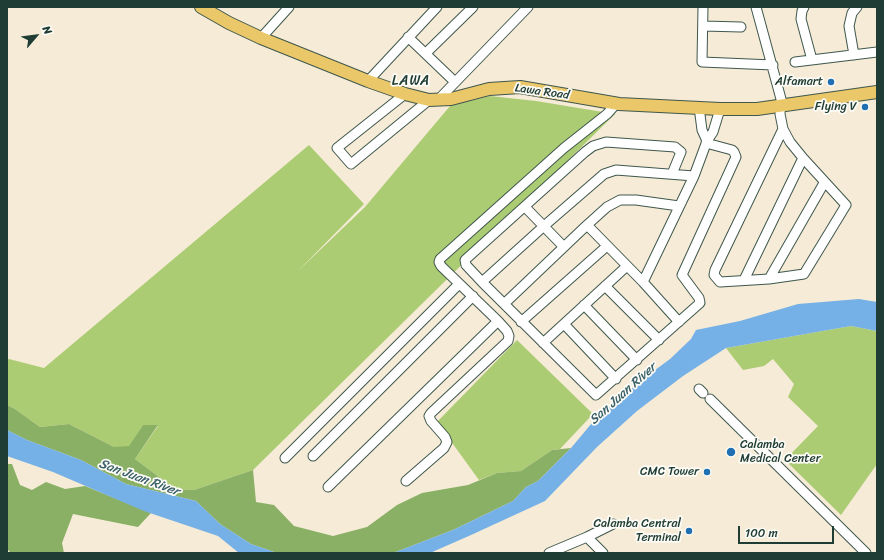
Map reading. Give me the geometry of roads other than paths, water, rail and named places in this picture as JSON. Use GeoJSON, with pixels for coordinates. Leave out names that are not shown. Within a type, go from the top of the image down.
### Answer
{"type":"FeatureCollection","features":[{"type":"Feature","properties":{"kind":"main road","name":"Lawa Road"},"geometry":{"type":"LineString","coordinates":[[201,7],[229,23],[262,38],[405,94],[434,100],[456,97],[490,89],[520,88],[616,104],[757,108],[877,92]]}},
{"type":"Feature","properties":{"kind":"street"},"geometry":{"type":"LineString","coordinates":[[262,38],[289,7]]}},
{"type":"Feature","properties":{"kind":"street"},"geometry":{"type":"LineString","coordinates":[[368,80],[437,7]]}},
{"type":"Feature","properties":{"kind":"street"},"geometry":{"type":"LineString","coordinates":[[426,53],[472,7]]}},
{"type":"Feature","properties":{"kind":"street"},"geometry":{"type":"LineString","coordinates":[[703,7],[702,62],[772,65]]}},
{"type":"Feature","properties":{"kind":"street"},"geometry":{"type":"LineString","coordinates":[[756,7],[781,99],[780,114],[783,129],[790,142],[803,158],[846,205],[804,274],[769,279],[720,282],[714,275],[715,270],[783,129]]}},
{"type":"Feature","properties":{"kind":"street"},"geometry":{"type":"LineString","coordinates":[[804,7],[801,19],[812,60]]}},
{"type":"Feature","properties":{"kind":"street"},"geometry":{"type":"LineString","coordinates":[[854,55],[849,26],[852,13],[857,7]]}},
{"type":"Feature","properties":{"kind":"street"},"geometry":{"type":"LineString","coordinates":[[405,94],[337,148],[351,164],[455,82],[526,8]]}},
{"type":"Feature","properties":{"kind":"street"},"geometry":{"type":"LineString","coordinates":[[703,26],[741,27]]}},
{"type":"Feature","properties":{"kind":"street"},"geometry":{"type":"LineString","coordinates":[[408,37],[455,82]]}},
{"type":"Feature","properties":{"kind":"street"},"geometry":{"type":"LineString","coordinates":[[795,62],[877,52]]}},
{"type":"Feature","properties":{"kind":"street"},"geometry":{"type":"LineString","coordinates":[[406,481],[444,448],[447,442],[445,437],[431,421],[429,416],[431,412],[508,341],[509,336],[507,331],[498,321],[441,266],[439,262],[440,260],[564,148],[607,114],[616,104]]}},
{"type":"Feature","properties":{"kind":"street"},"geometry":{"type":"LineString","coordinates":[[672,174],[681,152],[675,147],[606,142],[593,146],[465,260],[466,266],[596,395],[616,379],[700,303],[700,298],[682,275],[736,157],[732,150],[707,142],[702,130],[699,107]]}},
{"type":"Feature","properties":{"kind":"street"},"geometry":{"type":"LineString","coordinates":[[643,282],[694,176],[707,142],[713,132],[720,108]]}},
{"type":"Feature","properties":{"kind":"street"},"geometry":{"type":"LineString","coordinates":[[744,280],[803,158]]}},
{"type":"Feature","properties":{"kind":"street"},"geometry":{"type":"LineString","coordinates":[[482,282],[604,174],[616,170],[694,176]]}},
{"type":"Feature","properties":{"kind":"street"},"geometry":{"type":"LineString","coordinates":[[769,279],[824,182]]}},
{"type":"Feature","properties":{"kind":"street"},"geometry":{"type":"LineString","coordinates":[[504,304],[607,207],[620,200],[636,200],[679,206]]}},
{"type":"Feature","properties":{"kind":"street"},"geometry":{"type":"LineString","coordinates":[[525,207],[564,246]]}},
{"type":"Feature","properties":{"kind":"street"},"geometry":{"type":"LineString","coordinates":[[587,225],[643,282],[679,322]]}},
{"type":"Feature","properties":{"kind":"street"},"geometry":{"type":"LineString","coordinates":[[521,322],[607,246]]}},
{"type":"Feature","properties":{"kind":"street"},"geometry":{"type":"LineString","coordinates":[[543,343],[627,266]]}},
{"type":"Feature","properties":{"kind":"street"},"geometry":{"type":"LineString","coordinates":[[285,458],[460,284]]}},
{"type":"Feature","properties":{"kind":"street"},"geometry":{"type":"LineString","coordinates":[[606,286],[659,340]]}},
{"type":"Feature","properties":{"kind":"street"},"geometry":{"type":"LineString","coordinates":[[313,456],[473,296]]}},
{"type":"Feature","properties":{"kind":"street"},"geometry":{"type":"LineString","coordinates":[[584,305],[637,360]]}},
{"type":"Feature","properties":{"kind":"street"},"geometry":{"type":"LineString","coordinates":[[328,487],[498,321]]}},
{"type":"Feature","properties":{"kind":"street"},"geometry":{"type":"LineString","coordinates":[[564,324],[616,379]]}},
{"type":"Feature","properties":{"kind":"street"},"geometry":{"type":"LineString","coordinates":[[704,394],[866,553]]}},
{"type":"Feature","properties":{"kind":"street"},"geometry":{"type":"LineString","coordinates":[[549,553],[613,524]]}},
{"type":"Feature","properties":{"kind":"street"},"geometry":{"type":"LineString","coordinates":[[587,537],[603,553]]}},
{"type":"Feature","properties":{"kind":"water"},"geometry":{"type":"Polygon","coordinates":[[[859,299],[877,302],[877,331],[851,326],[726,348],[683,376],[637,411],[597,447],[545,501],[430,553],[393,553],[453,530],[513,501],[526,487],[538,481],[571,448],[597,417],[670,359],[691,339],[696,330],[740,321],[798,304],[859,299]]]}},
{"type":"Feature","properties":{"kind":"water"},"geometry":{"type":"Polygon","coordinates":[[[7,430],[27,440],[81,460],[126,484],[196,501],[220,524],[251,544],[277,553],[239,553],[218,536],[144,511],[53,472],[7,456],[7,430]]]}},
{"type":"Feature","properties":{"kind":"place","name":"Alfamart"},"geometry":{"type":"Point","coordinates":[831,82]}},
{"type":"Feature","properties":{"kind":"place","name":"Flying V"},"geometry":{"type":"Point","coordinates":[865,107]}},
{"type":"Feature","properties":{"kind":"place","name":"Calamba Medical Center"},"geometry":{"type":"Point","coordinates":[731,452]}},
{"type":"Feature","properties":{"kind":"place","name":"CMC Tower"},"geometry":{"type":"Point","coordinates":[707,472]}},
{"type":"Feature","properties":{"kind":"place","name":"Calamba Central Terminal"},"geometry":{"type":"Point","coordinates":[689,531]}},
{"type":"Feature","properties":{"kind":"district","name":"LAWA"},"geometry":{"type":"Point","coordinates":[411,81]}},
{"type":"Feature","properties":{"kind":"water label","name":"San Juan River"},"geometry":{"type":"Point","coordinates":[623,394]}},
{"type":"Feature","properties":{"kind":"water label","name":"San Juan River"},"geometry":{"type":"Point","coordinates":[139,478]}}]}
